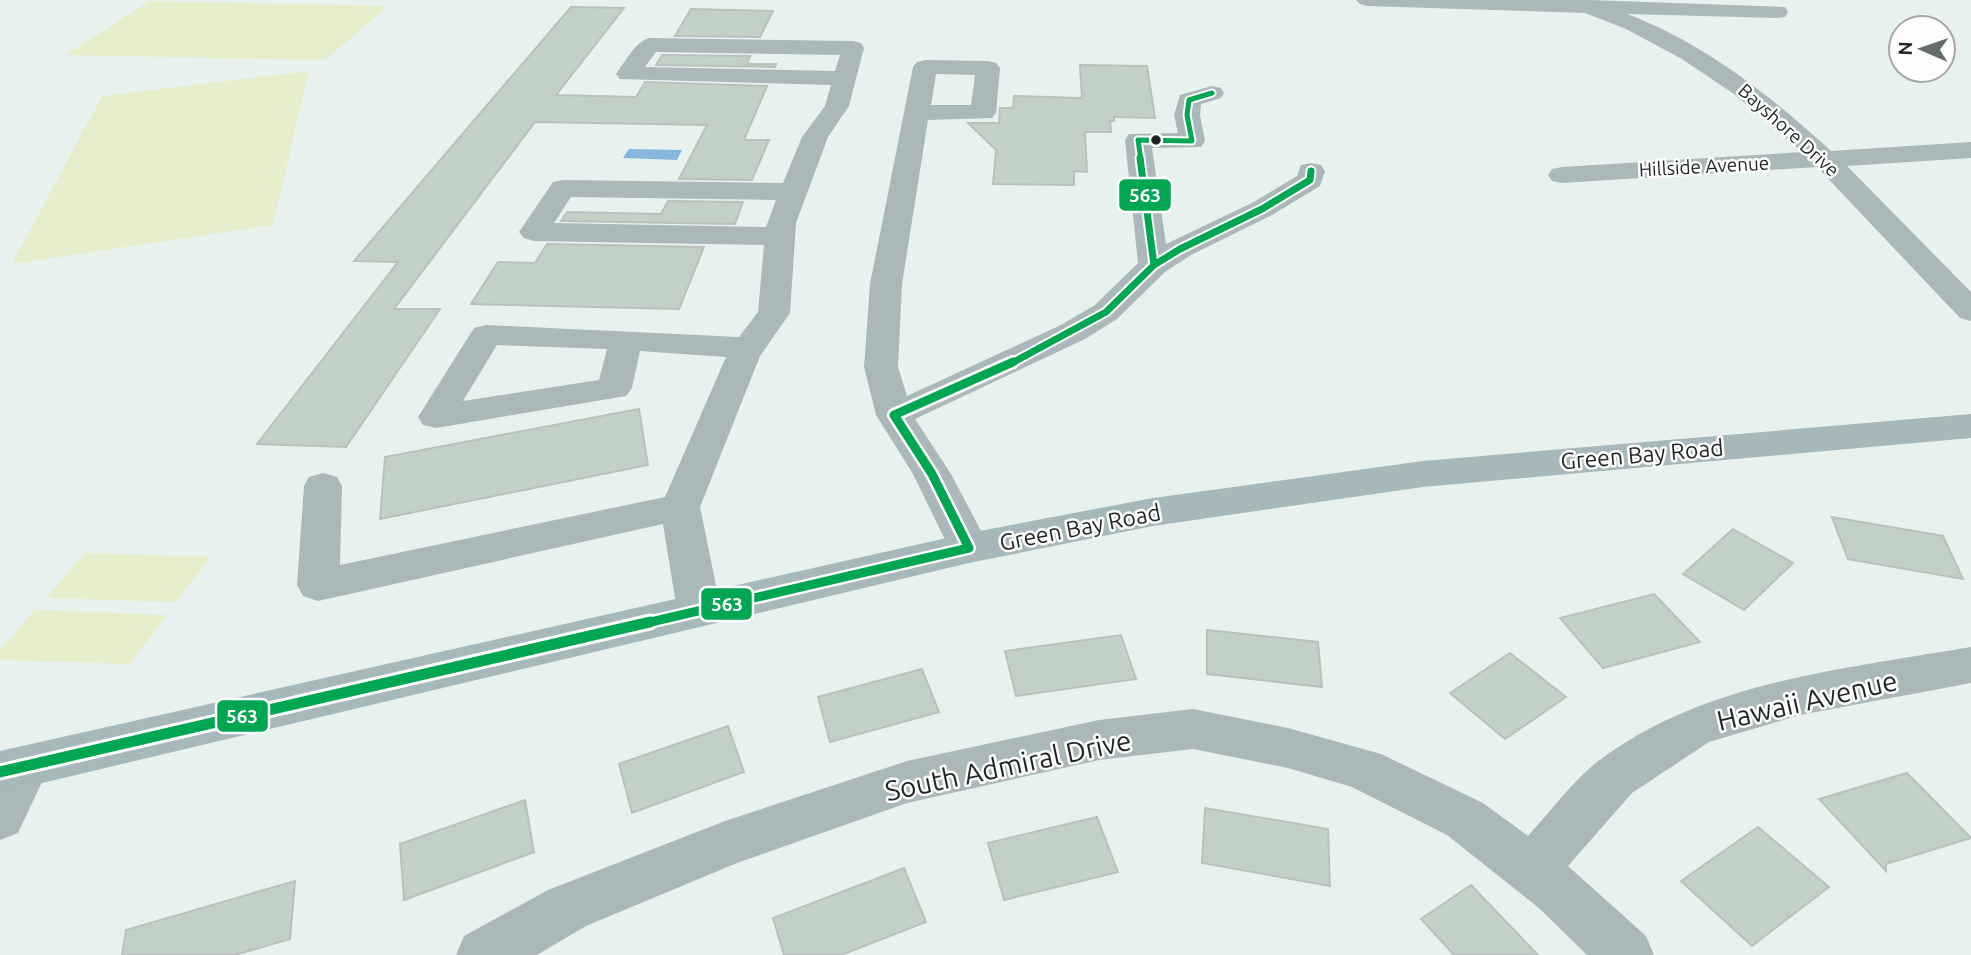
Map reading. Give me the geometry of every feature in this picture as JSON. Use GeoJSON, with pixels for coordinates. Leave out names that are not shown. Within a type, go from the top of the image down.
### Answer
{"type":"FeatureCollection","features":[{"type":"Feature","properties":{"kind":"main road","name":"Green Bay Road"},"geometry":{"type":"LineString","coordinates":[[12,769],[969,548],[1153,512],[1423,474],[1971,426]]}},
{"type":"Feature","properties":{"kind":"street"},"geometry":{"type":"LineString","coordinates":[[1367,0],[1580,3],[1641,10],[1777,12]]}},
{"type":"Feature","properties":{"kind":"street","name":"Bayshore Drive"},"geometry":{"type":"LineString","coordinates":[[1580,3],[1652,31],[1705,61],[1744,88],[1825,159],[1971,311]]}},
{"type":"Feature","properties":{"kind":"street"},"geometry":{"type":"LineString","coordinates":[[699,610],[681,507],[749,348],[774,313],[781,222],[815,136],[837,106],[845,78],[853,48],[649,45],[628,74],[845,78]]}},
{"type":"Feature","properties":{"kind":"street"},"geometry":{"type":"LineString","coordinates":[[1154,265],[1138,140],[1192,141],[1187,115],[1189,100],[1212,93]]}},
{"type":"Feature","properties":{"kind":"street"},"geometry":{"type":"LineString","coordinates":[[918,112],[887,284],[881,367],[894,415],[932,474],[969,548]]}},
{"type":"Feature","properties":{"kind":"street","name":"Hillside Avenue"},"geometry":{"type":"LineString","coordinates":[[1562,175],[1971,150]]}},
{"type":"Feature","properties":{"kind":"street"},"geometry":{"type":"LineString","coordinates":[[894,415],[1009,365],[1073,332],[1105,312],[1154,265],[1180,249],[1262,209],[1310,180],[1311,171]]}},
{"type":"Feature","properties":{"kind":"street"},"geometry":{"type":"LineString","coordinates":[[780,236],[534,232],[563,188],[794,192]]}},
{"type":"Feature","properties":{"kind":"street"},"geometry":{"type":"LineString","coordinates":[[626,340],[614,388],[436,417],[486,335],[626,340],[749,348]]}},
{"type":"Feature","properties":{"kind":"street"},"geometry":{"type":"LineString","coordinates":[[323,486],[318,585],[681,507]]}},
{"type":"Feature","properties":{"kind":"street","name":"Hawaii Avenue"},"geometry":{"type":"LineString","coordinates":[[1531,870],[1614,778],[1694,727],[1800,696],[1971,665]]}},
{"type":"Feature","properties":{"kind":"street","name":"South Admiral Drive"},"geometry":{"type":"LineString","coordinates":[[484,955],[567,908],[725,844],[907,782],[1099,740],[1193,729],[1288,748],[1364,769],[1465,819],[1559,891],[1626,955]]}},
{"type":"Feature","properties":{"kind":"street"},"geometry":{"type":"LineString","coordinates":[[0,817],[12,769]]}},
{"type":"Feature","properties":{"kind":"green space"},"geometry":{"type":"Polygon","coordinates":[[[150,1],[388,6],[325,60],[65,55],[150,1]]]}},
{"type":"Feature","properties":{"kind":"green space"},"geometry":{"type":"Polygon","coordinates":[[[309,71],[273,225],[12,264],[102,96],[309,71]]]}},
{"type":"Feature","properties":{"kind":"green space"},"geometry":{"type":"Polygon","coordinates":[[[85,553],[210,557],[176,602],[46,598],[85,553]]]}},
{"type":"Feature","properties":{"kind":"green space"},"geometry":{"type":"Polygon","coordinates":[[[35,610],[167,615],[130,664],[0,660],[0,650],[35,610]]]}},
{"type":"Feature","properties":{"kind":"water"},"geometry":{"type":"Polygon","coordinates":[[[629,149],[682,150],[677,160],[623,158],[629,149]]]}},
{"type":"Feature","properties":{"kind":"building"},"geometry":{"type":"Polygon","coordinates":[[[571,7],[624,8],[556,95],[636,97],[645,82],[767,86],[744,140],[769,140],[752,180],[679,179],[707,125],[535,122],[394,309],[440,309],[346,447],[257,444],[398,262],[354,261],[571,7]]]}},
{"type":"Feature","properties":{"kind":"building"},"geometry":{"type":"Polygon","coordinates":[[[691,9],[773,11],[760,37],[675,36],[691,9]]]}},
{"type":"Feature","properties":{"kind":"building"},"geometry":{"type":"Polygon","coordinates":[[[662,55],[750,56],[747,64],[776,64],[775,67],[656,65],[662,55]]]}},
{"type":"Feature","properties":{"kind":"building"},"geometry":{"type":"Polygon","coordinates":[[[1080,65],[1147,66],[1155,118],[1114,117],[1114,121],[1110,121],[1111,132],[1085,132],[1087,172],[1074,171],[1074,185],[993,184],[996,150],[968,123],[999,123],[1000,108],[1013,108],[1014,96],[1082,98],[1080,65]]]}},
{"type":"Feature","properties":{"kind":"building"},"geometry":{"type":"Polygon","coordinates":[[[668,201],[743,202],[735,224],[561,221],[567,212],[661,214],[668,201]]]}},
{"type":"Feature","properties":{"kind":"building"},"geometry":{"type":"Polygon","coordinates":[[[547,244],[704,247],[679,309],[471,304],[498,262],[535,263],[547,244]]]}},
{"type":"Feature","properties":{"kind":"building"},"geometry":{"type":"Polygon","coordinates":[[[639,409],[648,465],[380,519],[385,457],[639,409]]]}},
{"type":"Feature","properties":{"kind":"building"},"geometry":{"type":"Polygon","coordinates":[[[1832,517],[1943,536],[1963,579],[1848,559],[1832,517]]]}},
{"type":"Feature","properties":{"kind":"building"},"geometry":{"type":"Polygon","coordinates":[[[1733,529],[1793,563],[1744,610],[1683,574],[1733,529]]]}},
{"type":"Feature","properties":{"kind":"building"},"geometry":{"type":"Polygon","coordinates":[[[1654,594],[1700,642],[1603,668],[1560,618],[1654,594]]]}},
{"type":"Feature","properties":{"kind":"building"},"geometry":{"type":"Polygon","coordinates":[[[1207,630],[1318,642],[1322,687],[1207,674],[1207,630]]]}},
{"type":"Feature","properties":{"kind":"building"},"geometry":{"type":"Polygon","coordinates":[[[1121,635],[1136,679],[1016,696],[1005,651],[1121,635]]]}},
{"type":"Feature","properties":{"kind":"building"},"geometry":{"type":"Polygon","coordinates":[[[1510,653],[1566,697],[1505,739],[1450,693],[1510,653]]]}},
{"type":"Feature","properties":{"kind":"building"},"geometry":{"type":"Polygon","coordinates":[[[922,669],[939,712],[830,742],[818,697],[922,669]]]}},
{"type":"Feature","properties":{"kind":"building"},"geometry":{"type":"Polygon","coordinates":[[[728,726],[744,772],[632,813],[619,764],[728,726]]]}},
{"type":"Feature","properties":{"kind":"building"},"geometry":{"type":"Polygon","coordinates":[[[1907,773],[1971,838],[1886,864],[1886,871],[1819,799],[1907,773]]]}},
{"type":"Feature","properties":{"kind":"building"},"geometry":{"type":"Polygon","coordinates":[[[525,800],[534,852],[404,900],[400,844],[525,800]]]}},
{"type":"Feature","properties":{"kind":"building"},"geometry":{"type":"Polygon","coordinates":[[[1205,808],[1328,829],[1330,886],[1202,863],[1205,808]]]}},
{"type":"Feature","properties":{"kind":"building"},"geometry":{"type":"Polygon","coordinates":[[[1097,817],[1118,872],[1004,900],[988,843],[1097,817]]]}},
{"type":"Feature","properties":{"kind":"building"},"geometry":{"type":"Polygon","coordinates":[[[1758,827],[1829,887],[1752,946],[1681,881],[1758,827]]]}},
{"type":"Feature","properties":{"kind":"building"},"geometry":{"type":"Polygon","coordinates":[[[904,868],[926,922],[841,955],[784,955],[773,918],[904,868]]]}},
{"type":"Feature","properties":{"kind":"building"},"geometry":{"type":"Polygon","coordinates":[[[295,881],[290,939],[235,955],[122,955],[126,930],[295,881]]]}},
{"type":"Feature","properties":{"kind":"building"},"geometry":{"type":"Polygon","coordinates":[[[1471,885],[1538,955],[1454,955],[1421,919],[1471,885]]]}},
{"type":"Feature","properties":{"kind":"transit line","name":"563"},"geometry":{"type":"LineString","coordinates":[[1154,265],[1138,140],[1192,141],[1187,115],[1189,100],[1212,93]]}},
{"type":"Feature","properties":{"kind":"transit line","name":"563"},"geometry":{"type":"LineString","coordinates":[[894,415],[1009,364],[1073,332],[1106,312],[1154,265],[1180,249],[1262,209],[1310,180],[1311,171]]}},
{"type":"Feature","properties":{"kind":"transit line","name":"563"},"geometry":{"type":"LineString","coordinates":[[894,415],[932,474],[969,548]]}},
{"type":"Feature","properties":{"kind":"transit line","name":"563"},"geometry":{"type":"LineString","coordinates":[[0,772],[969,548]]}}]}
